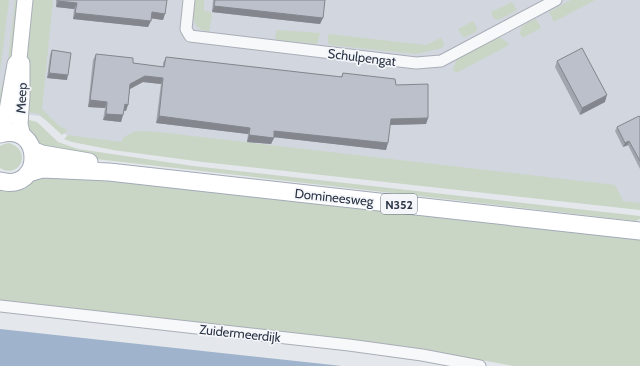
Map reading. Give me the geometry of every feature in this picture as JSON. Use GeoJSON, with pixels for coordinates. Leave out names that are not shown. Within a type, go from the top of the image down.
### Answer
{"type":"FeatureCollection","features":[{"type":"Feature","properties":{"kind":"main road","name":"Meep"},"geometry":{"type":"LineString","coordinates":[[0,133],[5,122],[15,64],[19,59],[25,0]]}},
{"type":"Feature","properties":{"kind":"main road","name":"Meep"},"geometry":{"type":"LineString","coordinates":[[19,59],[22,64],[20,124],[28,144]]}},
{"type":"Feature","properties":{"kind":"main road","name":"N352"},"geometry":{"type":"LineString","coordinates":[[0,133],[12,133],[28,144]]}},
{"type":"Feature","properties":{"kind":"main road"},"geometry":{"type":"LineString","coordinates":[[28,144],[33,162],[28,173]]}},
{"type":"Feature","properties":{"kind":"main road","name":"Domineesweg"},"geometry":{"type":"LineString","coordinates":[[28,144],[42,154],[95,164],[640,224]]}},
{"type":"Feature","properties":{"kind":"main road","name":"Domineesweg"},"geometry":{"type":"LineString","coordinates":[[28,173],[42,169],[108,172],[640,232]]}},
{"type":"Feature","properties":{"kind":"main road","name":"N352"},"geometry":{"type":"LineString","coordinates":[[0,181],[14,182],[22,179],[28,173]]}},
{"type":"Feature","properties":{"kind":"street","name":"Schulpengat"},"geometry":{"type":"LineString","coordinates":[[189,0],[186,29],[190,36],[416,63],[441,61],[556,0]]}},
{"type":"Feature","properties":{"kind":"street","name":"Zuidermeerdijk"},"geometry":{"type":"LineString","coordinates":[[0,306],[341,344],[414,354],[480,366]]}},
{"type":"Feature","properties":{"kind":"shaded area"},"geometry":{"type":"Polygon","coordinates":[[[0,0],[640,0],[640,206],[71,138],[40,116],[0,111],[0,0]]]}},
{"type":"Feature","properties":{"kind":"green space"},"geometry":{"type":"Polygon","coordinates":[[[0,0],[9,0],[0,72],[0,0]]]}},
{"type":"Feature","properties":{"kind":"green space"},"geometry":{"type":"Polygon","coordinates":[[[15,0],[19,0],[11,63],[0,110],[0,93],[7,67],[15,0]]]}},
{"type":"Feature","properties":{"kind":"green space"},"geometry":{"type":"Polygon","coordinates":[[[32,0],[53,0],[42,109],[59,126],[68,130],[62,135],[39,114],[25,111],[27,45],[32,0]]]}},
{"type":"Feature","properties":{"kind":"green space"},"geometry":{"type":"Polygon","coordinates":[[[193,0],[204,0],[204,11],[210,12],[212,15],[209,32],[199,28],[196,25],[193,16],[193,0]]]}},
{"type":"Feature","properties":{"kind":"green space"},"geometry":{"type":"Polygon","coordinates":[[[571,0],[595,0],[554,22],[549,12],[571,0]]]}},
{"type":"Feature","properties":{"kind":"green space"},"geometry":{"type":"Polygon","coordinates":[[[512,2],[517,10],[498,20],[494,19],[491,12],[512,2]]]}},
{"type":"Feature","properties":{"kind":"green space"},"geometry":{"type":"Polygon","coordinates":[[[535,19],[541,28],[522,38],[520,33],[522,26],[535,19]]]}},
{"type":"Feature","properties":{"kind":"green space"},"geometry":{"type":"Polygon","coordinates":[[[473,21],[477,28],[476,32],[465,37],[462,36],[458,29],[473,21]]]}},
{"type":"Feature","properties":{"kind":"green space"},"geometry":{"type":"Polygon","coordinates":[[[277,30],[320,33],[316,44],[277,40],[275,37],[277,30]]]}},
{"type":"Feature","properties":{"kind":"green space"},"geometry":{"type":"Polygon","coordinates":[[[328,34],[426,45],[441,38],[444,43],[442,48],[416,54],[330,45],[328,43],[328,34]]]}},
{"type":"Feature","properties":{"kind":"green space"},"geometry":{"type":"Polygon","coordinates":[[[499,37],[509,45],[455,73],[453,69],[457,59],[499,37]]]}},
{"type":"Feature","properties":{"kind":"green space"},"geometry":{"type":"Polygon","coordinates":[[[25,119],[37,122],[58,142],[78,149],[193,166],[640,216],[640,219],[636,221],[96,159],[43,149],[29,134],[25,119]]]}},
{"type":"Feature","properties":{"kind":"green space"},"geometry":{"type":"Polygon","coordinates":[[[135,131],[158,132],[615,185],[623,201],[640,203],[640,210],[203,162],[113,150],[64,139],[68,135],[121,142],[124,137],[135,131]]]}},
{"type":"Feature","properties":{"kind":"green space"},"geometry":{"type":"Polygon","coordinates":[[[9,143],[21,152],[22,157],[21,163],[18,167],[7,171],[0,168],[0,146],[9,143]]]}},
{"type":"Feature","properties":{"kind":"green space"},"geometry":{"type":"Polygon","coordinates":[[[45,173],[640,234],[640,366],[514,366],[409,347],[0,301],[0,186],[45,173]]]}},
{"type":"Feature","properties":{"kind":"water"},"geometry":{"type":"Polygon","coordinates":[[[0,329],[342,366],[0,366],[0,329]]]}},
{"type":"Feature","properties":{"kind":"building"},"geometry":{"type":"Polygon","coordinates":[[[58,0],[167,0],[165,14],[152,12],[151,21],[75,13],[77,3],[58,0]]]}},
{"type":"Feature","properties":{"kind":"building"},"geometry":{"type":"Polygon","coordinates":[[[215,0],[325,0],[323,18],[214,6],[215,0]]]}},
{"type":"Feature","properties":{"kind":"building"},"geometry":{"type":"Polygon","coordinates":[[[582,48],[607,95],[582,108],[557,61],[582,48]]]}},
{"type":"Feature","properties":{"kind":"building"},"geometry":{"type":"Polygon","coordinates":[[[52,50],[71,53],[68,75],[49,73],[52,50]]]}},
{"type":"Feature","properties":{"kind":"building"},"geometry":{"type":"Polygon","coordinates":[[[96,54],[133,58],[133,63],[164,67],[166,57],[342,77],[343,73],[395,79],[396,85],[428,84],[428,118],[391,119],[388,143],[274,131],[274,138],[249,135],[250,128],[159,116],[163,78],[145,76],[130,84],[128,105],[125,104],[123,115],[106,114],[107,102],[90,100],[96,54]]]}},
{"type":"Feature","properties":{"kind":"building"},"geometry":{"type":"Polygon","coordinates":[[[639,116],[640,161],[629,141],[625,143],[617,127],[639,116]]]}}]}
